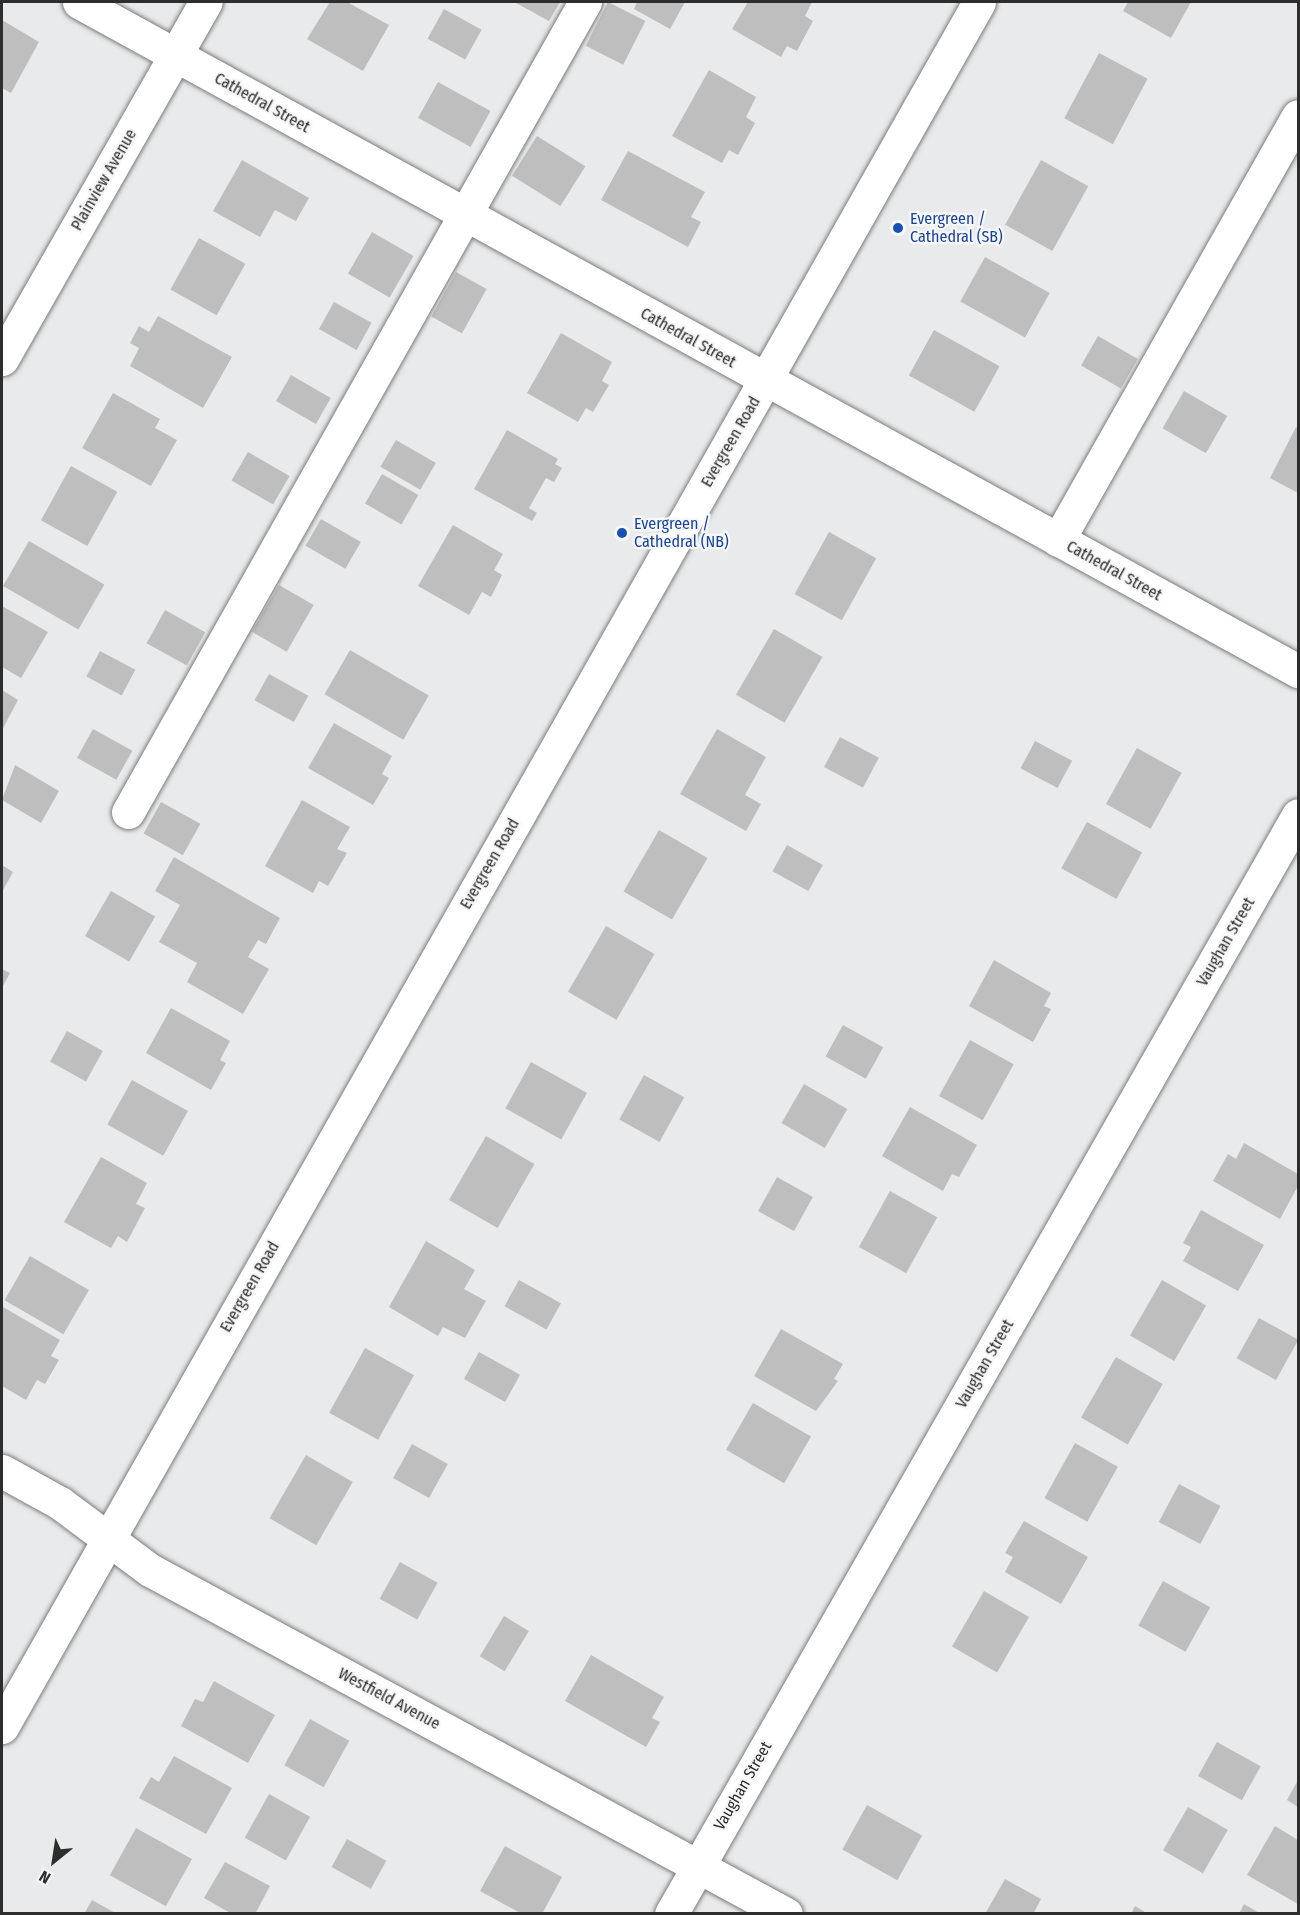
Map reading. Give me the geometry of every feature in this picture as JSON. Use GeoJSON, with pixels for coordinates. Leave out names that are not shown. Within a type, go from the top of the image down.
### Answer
{"type":"FeatureCollection","features":[{"type":"Feature","properties":{"kind":"street","name":"Cathedral Street"},"geometry":{"type":"LineString","coordinates":[[79,2],[765,381],[1299,671]]}},
{"type":"Feature","properties":{"kind":"street","name":"Plainview Avenue"},"geometry":{"type":"LineString","coordinates":[[2,359],[206,2]]}},
{"type":"Feature","properties":{"kind":"street"},"geometry":{"type":"LineString","coordinates":[[128,812],[585,2]]}},
{"type":"Feature","properties":{"kind":"street","name":"Evergreen Road"},"geometry":{"type":"LineString","coordinates":[[2,1726],[979,2]]}},
{"type":"Feature","properties":{"kind":"street"},"geometry":{"type":"LineString","coordinates":[[1058,540],[1299,116]]}},
{"type":"Feature","properties":{"kind":"street","name":"Vaughan Street"},"geometry":{"type":"LineString","coordinates":[[671,1914],[1299,815]]}},
{"type":"Feature","properties":{"kind":"street","name":"Westfield Avenue"},"geometry":{"type":"LineString","coordinates":[[2,1471],[108,1538],[150,1570],[786,1914]]}},
{"type":"Feature","properties":{"kind":"building"},"geometry":{"type":"Polygon","coordinates":[[[330,2],[347,2],[389,25],[363,71],[307,39],[330,2]]]}},
{"type":"Feature","properties":{"kind":"building"},"geometry":{"type":"Polygon","coordinates":[[[514,2],[560,2],[549,21],[514,2]]]}},
{"type":"Feature","properties":{"kind":"building"},"geometry":{"type":"Polygon","coordinates":[[[608,2],[645,21],[623,65],[586,46],[608,2]]]}},
{"type":"Feature","properties":{"kind":"building"},"geometry":{"type":"Polygon","coordinates":[[[637,2],[685,2],[670,29],[634,9],[637,2]]]}},
{"type":"Feature","properties":{"kind":"building"},"geometry":{"type":"Polygon","coordinates":[[[748,2],[812,2],[805,16],[813,21],[797,51],[787,46],[781,57],[732,29],[748,2]]]}},
{"type":"Feature","properties":{"kind":"building"},"geometry":{"type":"Polygon","coordinates":[[[1128,2],[1191,2],[1171,38],[1123,11],[1128,2]]]}},
{"type":"Feature","properties":{"kind":"building"},"geometry":{"type":"Polygon","coordinates":[[[444,9],[482,30],[465,60],[428,39],[444,9]]]}},
{"type":"Feature","properties":{"kind":"building"},"geometry":{"type":"Polygon","coordinates":[[[2,20],[39,42],[11,93],[2,88],[2,20]]]}},
{"type":"Feature","properties":{"kind":"building"},"geometry":{"type":"Polygon","coordinates":[[[1099,53],[1148,79],[1113,144],[1064,118],[1099,53]]]}},
{"type":"Feature","properties":{"kind":"building"},"geometry":{"type":"Polygon","coordinates":[[[709,70],[756,97],[746,117],[755,123],[738,155],[729,150],[722,163],[672,136],[709,70]]]}},
{"type":"Feature","properties":{"kind":"building"},"geometry":{"type":"Polygon","coordinates":[[[438,82],[490,111],[471,147],[418,118],[438,82]]]}},
{"type":"Feature","properties":{"kind":"building"},"geometry":{"type":"Polygon","coordinates":[[[537,136],[585,166],[560,206],[512,176],[537,136]]]}},
{"type":"Feature","properties":{"kind":"building"},"geometry":{"type":"Polygon","coordinates":[[[628,151],[705,192],[691,217],[701,222],[688,247],[601,200],[628,151]]]}},
{"type":"Feature","properties":{"kind":"building"},"geometry":{"type":"Polygon","coordinates":[[[242,160],[309,198],[296,221],[275,210],[260,237],[213,211],[242,160]]]}},
{"type":"Feature","properties":{"kind":"building"},"geometry":{"type":"Polygon","coordinates":[[[1041,160],[1088,186],[1052,251],[1005,225],[1041,160]]]}},
{"type":"Feature","properties":{"kind":"building"},"geometry":{"type":"Polygon","coordinates":[[[372,232],[414,256],[390,298],[348,274],[372,232]]]}},
{"type":"Feature","properties":{"kind":"building"},"geometry":{"type":"Polygon","coordinates":[[[199,238],[245,264],[217,315],[170,290],[199,238]]]}},
{"type":"Feature","properties":{"kind":"building"},"geometry":{"type":"Polygon","coordinates":[[[985,257],[1050,293],[1025,337],[960,302],[985,257]]]}},
{"type":"Feature","properties":{"kind":"building"},"geometry":{"type":"Polygon","coordinates":[[[456,272],[487,289],[462,334],[431,317],[456,272]]]}},
{"type":"Feature","properties":{"kind":"building"},"geometry":{"type":"Polygon","coordinates":[[[334,302],[372,323],[357,350],[319,329],[334,302]]]}},
{"type":"Feature","properties":{"kind":"building"},"geometry":{"type":"Polygon","coordinates":[[[158,316],[232,357],[203,408],[130,366],[139,348],[130,343],[139,326],[149,332],[158,316]]]}},
{"type":"Feature","properties":{"kind":"building"},"geometry":{"type":"Polygon","coordinates":[[[934,330],[1000,366],[974,412],[909,375],[934,330]]]}},
{"type":"Feature","properties":{"kind":"building"},"geometry":{"type":"Polygon","coordinates":[[[561,333],[612,362],[602,381],[609,385],[593,412],[586,408],[578,422],[527,393],[561,333]]]}},
{"type":"Feature","properties":{"kind":"building"},"geometry":{"type":"Polygon","coordinates":[[[1098,336],[1138,359],[1121,388],[1081,365],[1098,336]]]}},
{"type":"Feature","properties":{"kind":"building"},"geometry":{"type":"Polygon","coordinates":[[[291,375],[331,398],[316,424],[276,401],[291,375]]]}},
{"type":"Feature","properties":{"kind":"building"},"geometry":{"type":"Polygon","coordinates":[[[1184,391],[1227,416],[1206,453],[1162,428],[1184,391]]]}},
{"type":"Feature","properties":{"kind":"building"},"geometry":{"type":"Polygon","coordinates":[[[113,393],[160,419],[155,428],[177,440],[151,486],[82,448],[113,393]]]}},
{"type":"Feature","properties":{"kind":"building"},"geometry":{"type":"Polygon","coordinates":[[[1296,427],[1298,428],[1298,493],[1270,478],[1296,427]]]}},
{"type":"Feature","properties":{"kind":"building"},"geometry":{"type":"Polygon","coordinates":[[[507,430],[558,459],[555,464],[562,468],[554,482],[546,478],[529,508],[537,513],[532,521],[474,489],[507,430]]]}},
{"type":"Feature","properties":{"kind":"building"},"geometry":{"type":"Polygon","coordinates":[[[396,440],[436,463],[420,490],[380,467],[396,440]]]}},
{"type":"Feature","properties":{"kind":"building"},"geometry":{"type":"Polygon","coordinates":[[[248,452],[290,476],[273,505],[231,481],[248,452]]]}},
{"type":"Feature","properties":{"kind":"building"},"geometry":{"type":"Polygon","coordinates":[[[71,466],[117,492],[87,546],[41,520],[71,466]]]}},
{"type":"Feature","properties":{"kind":"building"},"geometry":{"type":"Polygon","coordinates":[[[382,474],[418,495],[401,524],[365,503],[382,474]]]}},
{"type":"Feature","properties":{"kind":"building"},"geometry":{"type":"Polygon","coordinates":[[[321,519],[361,542],[345,569],[306,546],[321,519]]]}},
{"type":"Feature","properties":{"kind":"building"},"geometry":{"type":"Polygon","coordinates":[[[453,525],[503,554],[494,570],[502,575],[491,597],[482,592],[469,615],[418,586],[453,525]]]}},
{"type":"Feature","properties":{"kind":"building"},"geometry":{"type":"Polygon","coordinates":[[[829,532],[876,558],[842,620],[795,594],[829,532]]]}},
{"type":"Feature","properties":{"kind":"building"},"geometry":{"type":"Polygon","coordinates":[[[29,541],[104,584],[78,630],[3,586],[29,541]]]}},
{"type":"Feature","properties":{"kind":"building"},"geometry":{"type":"Polygon","coordinates":[[[279,585],[314,605],[287,652],[252,632],[279,585]]]}},
{"type":"Feature","properties":{"kind":"building"},"geometry":{"type":"Polygon","coordinates":[[[2,606],[48,632],[21,678],[2,667],[2,606]]]}},
{"type":"Feature","properties":{"kind":"building"},"geometry":{"type":"Polygon","coordinates":[[[165,610],[205,632],[187,666],[147,643],[165,610]]]}},
{"type":"Feature","properties":{"kind":"building"},"geometry":{"type":"Polygon","coordinates":[[[774,629],[822,657],[784,723],[736,695],[774,629]]]}},
{"type":"Feature","properties":{"kind":"building"},"geometry":{"type":"Polygon","coordinates":[[[350,650],[429,696],[403,740],[324,694],[350,650]]]}},
{"type":"Feature","properties":{"kind":"building"},"geometry":{"type":"Polygon","coordinates":[[[100,651],[135,670],[122,695],[86,677],[100,651]]]}},
{"type":"Feature","properties":{"kind":"building"},"geometry":{"type":"Polygon","coordinates":[[[269,674],[308,696],[294,722],[254,700],[269,674]]]}},
{"type":"Feature","properties":{"kind":"building"},"geometry":{"type":"Polygon","coordinates":[[[2,690],[18,700],[2,730],[2,690]]]}},
{"type":"Feature","properties":{"kind":"building"},"geometry":{"type":"Polygon","coordinates":[[[334,723],[392,756],[382,774],[389,778],[373,805],[308,768],[334,723]]]}},
{"type":"Feature","properties":{"kind":"building"},"geometry":{"type":"Polygon","coordinates":[[[93,729],[132,751],[116,780],[77,758],[93,729]]]}},
{"type":"Feature","properties":{"kind":"building"},"geometry":{"type":"Polygon","coordinates":[[[717,729],[766,757],[745,795],[761,804],[746,831],[680,794],[717,729]]]}},
{"type":"Feature","properties":{"kind":"building"},"geometry":{"type":"Polygon","coordinates":[[[840,737],[879,758],[863,788],[824,767],[840,737]]]}},
{"type":"Feature","properties":{"kind":"building"},"geometry":{"type":"Polygon","coordinates":[[[1035,741],[1072,761],[1058,788],[1020,768],[1035,741]]]}},
{"type":"Feature","properties":{"kind":"building"},"geometry":{"type":"Polygon","coordinates":[[[1137,748],[1182,773],[1151,829],[1106,804],[1137,748]]]}},
{"type":"Feature","properties":{"kind":"building"},"geometry":{"type":"Polygon","coordinates":[[[15,765],[59,791],[41,823],[2,800],[15,765]]]}},
{"type":"Feature","properties":{"kind":"building"},"geometry":{"type":"Polygon","coordinates":[[[302,800],[350,827],[337,849],[347,853],[328,886],[319,881],[313,893],[265,866],[302,800]]]}},
{"type":"Feature","properties":{"kind":"building"},"geometry":{"type":"Polygon","coordinates":[[[161,802],[200,824],[183,855],[144,833],[161,802]]]}},
{"type":"Feature","properties":{"kind":"building"},"geometry":{"type":"Polygon","coordinates":[[[1087,822],[1142,853],[1116,899],[1061,868],[1087,822]]]}},
{"type":"Feature","properties":{"kind":"building"},"geometry":{"type":"Polygon","coordinates":[[[659,830],[707,858],[672,919],[624,891],[659,830]]]}},
{"type":"Feature","properties":{"kind":"building"},"geometry":{"type":"Polygon","coordinates":[[[787,845],[823,865],[808,891],[772,871],[787,845]]]}},
{"type":"Feature","properties":{"kind":"building"},"geometry":{"type":"Polygon","coordinates":[[[174,857],[280,918],[266,944],[258,940],[248,957],[269,969],[243,1014],[187,982],[197,963],[159,942],[180,905],[155,891],[174,857]]]}},
{"type":"Feature","properties":{"kind":"building"},"geometry":{"type":"Polygon","coordinates":[[[2,865],[13,872],[2,892],[2,865]]]}},
{"type":"Feature","properties":{"kind":"building"},"geometry":{"type":"Polygon","coordinates":[[[111,891],[155,916],[129,962],[85,936],[111,891]]]}},
{"type":"Feature","properties":{"kind":"building"},"geometry":{"type":"Polygon","coordinates":[[[606,926],[654,954],[616,1020],[568,992],[606,926]]]}},
{"type":"Feature","properties":{"kind":"building"},"geometry":{"type":"Polygon","coordinates":[[[994,960],[1051,993],[1044,1006],[1051,1009],[1033,1042],[969,1006],[994,960]]]}},
{"type":"Feature","properties":{"kind":"building"},"geometry":{"type":"Polygon","coordinates":[[[2,969],[10,973],[2,988],[2,969]]]}},
{"type":"Feature","properties":{"kind":"building"},"geometry":{"type":"Polygon","coordinates":[[[171,1008],[230,1041],[220,1060],[226,1063],[211,1090],[146,1053],[171,1008]]]}},
{"type":"Feature","properties":{"kind":"building"},"geometry":{"type":"Polygon","coordinates":[[[843,1025],[883,1047],[866,1079],[826,1056],[843,1025]]]}},
{"type":"Feature","properties":{"kind":"building"},"geometry":{"type":"Polygon","coordinates":[[[67,1031],[103,1051],[86,1081],[50,1062],[67,1031]]]}},
{"type":"Feature","properties":{"kind":"building"},"geometry":{"type":"Polygon","coordinates":[[[970,1040],[1014,1064],[983,1120],[939,1096],[970,1040]]]}},
{"type":"Feature","properties":{"kind":"building"},"geometry":{"type":"Polygon","coordinates":[[[531,1062],[587,1093],[561,1139],[505,1108],[531,1062]]]}},
{"type":"Feature","properties":{"kind":"building"},"geometry":{"type":"Polygon","coordinates":[[[644,1075],[684,1097],[660,1142],[619,1120],[644,1075]]]}},
{"type":"Feature","properties":{"kind":"building"},"geometry":{"type":"Polygon","coordinates":[[[132,1080],[188,1111],[163,1156],[107,1125],[132,1080]]]}},
{"type":"Feature","properties":{"kind":"building"},"geometry":{"type":"Polygon","coordinates":[[[804,1084],[847,1109],[825,1148],[782,1123],[804,1084]]]}},
{"type":"Feature","properties":{"kind":"building"},"geometry":{"type":"Polygon","coordinates":[[[910,1107],[977,1145],[959,1177],[952,1174],[943,1191],[882,1156],[910,1107]]]}},
{"type":"Feature","properties":{"kind":"building"},"geometry":{"type":"Polygon","coordinates":[[[486,1136],[534,1164],[497,1228],[449,1200],[486,1136]]]}},
{"type":"Feature","properties":{"kind":"building"},"geometry":{"type":"Polygon","coordinates":[[[1244,1143],[1298,1174],[1298,1186],[1280,1219],[1213,1181],[1228,1154],[1236,1159],[1244,1143]]]}},
{"type":"Feature","properties":{"kind":"building"},"geometry":{"type":"Polygon","coordinates":[[[101,1157],[147,1183],[136,1204],[145,1208],[127,1242],[118,1236],[111,1248],[64,1222],[101,1157]]]}},
{"type":"Feature","properties":{"kind":"building"},"geometry":{"type":"Polygon","coordinates":[[[777,1177],[813,1197],[794,1231],[758,1211],[777,1177]]]}},
{"type":"Feature","properties":{"kind":"building"},"geometry":{"type":"Polygon","coordinates":[[[890,1191],[937,1217],[906,1273],[859,1247],[890,1191]]]}},
{"type":"Feature","properties":{"kind":"building"},"geometry":{"type":"Polygon","coordinates":[[[1201,1210],[1264,1245],[1238,1291],[1183,1261],[1191,1247],[1183,1243],[1201,1210]]]}},
{"type":"Feature","properties":{"kind":"building"},"geometry":{"type":"Polygon","coordinates":[[[426,1241],[475,1270],[464,1289],[486,1301],[465,1338],[443,1327],[438,1336],[389,1307],[426,1241]]]}},
{"type":"Feature","properties":{"kind":"building"},"geometry":{"type":"Polygon","coordinates":[[[30,1256],[89,1290],[63,1334],[4,1300],[30,1256]]]}},
{"type":"Feature","properties":{"kind":"building"},"geometry":{"type":"Polygon","coordinates":[[[519,1280],[561,1303],[546,1330],[504,1306],[519,1280]]]}},
{"type":"Feature","properties":{"kind":"building"},"geometry":{"type":"Polygon","coordinates":[[[1162,1280],[1206,1306],[1174,1361],[1130,1335],[1162,1280]]]}},
{"type":"Feature","properties":{"kind":"building"},"geometry":{"type":"Polygon","coordinates":[[[3,1307],[60,1340],[51,1356],[59,1360],[45,1384],[37,1380],[26,1400],[2,1386],[3,1307]]]}},
{"type":"Feature","properties":{"kind":"building"},"geometry":{"type":"Polygon","coordinates":[[[1259,1318],[1298,1340],[1276,1380],[1237,1358],[1259,1318]]]}},
{"type":"Feature","properties":{"kind":"building"},"geometry":{"type":"Polygon","coordinates":[[[781,1329],[843,1364],[834,1379],[838,1381],[816,1411],[754,1376],[781,1329]]]}},
{"type":"Feature","properties":{"kind":"building"},"geometry":{"type":"Polygon","coordinates":[[[365,1348],[414,1375],[378,1440],[329,1413],[365,1348]]]}},
{"type":"Feature","properties":{"kind":"building"},"geometry":{"type":"Polygon","coordinates":[[[479,1352],[520,1375],[505,1402],[464,1379],[479,1352]]]}},
{"type":"Feature","properties":{"kind":"building"},"geometry":{"type":"Polygon","coordinates":[[[1116,1357],[1163,1384],[1128,1445],[1081,1418],[1116,1357]]]}},
{"type":"Feature","properties":{"kind":"building"},"geometry":{"type":"Polygon","coordinates":[[[753,1403],[811,1436],[784,1483],[726,1450],[753,1403]]]}},
{"type":"Feature","properties":{"kind":"building"},"geometry":{"type":"Polygon","coordinates":[[[1075,1443],[1118,1467],[1087,1522],[1044,1498],[1075,1443]]]}},
{"type":"Feature","properties":{"kind":"building"},"geometry":{"type":"Polygon","coordinates":[[[412,1444],[448,1464],[429,1498],[393,1478],[412,1444]]]}},
{"type":"Feature","properties":{"kind":"building"},"geometry":{"type":"Polygon","coordinates":[[[306,1455],[353,1482],[316,1545],[270,1518],[306,1455]]]}},
{"type":"Feature","properties":{"kind":"building"},"geometry":{"type":"Polygon","coordinates":[[[1179,1484],[1220,1506],[1200,1544],[1159,1522],[1179,1484]]]}},
{"type":"Feature","properties":{"kind":"building"},"geometry":{"type":"Polygon","coordinates":[[[1024,1521],[1088,1557],[1061,1604],[1005,1572],[1013,1557],[1005,1553],[1024,1521]]]}},
{"type":"Feature","properties":{"kind":"building"},"geometry":{"type":"Polygon","coordinates":[[[400,1562],[438,1583],[417,1620],[380,1599],[400,1562]]]}},
{"type":"Feature","properties":{"kind":"building"},"geometry":{"type":"Polygon","coordinates":[[[1163,1581],[1210,1607],[1186,1652],[1138,1626],[1163,1581]]]}},
{"type":"Feature","properties":{"kind":"building"},"geometry":{"type":"Polygon","coordinates":[[[984,1591],[1029,1617],[997,1672],[952,1646],[984,1591]]]}},
{"type":"Feature","properties":{"kind":"building"},"geometry":{"type":"Polygon","coordinates":[[[504,1616],[529,1631],[505,1671],[480,1656],[504,1616]]]}},
{"type":"Feature","properties":{"kind":"building"},"geometry":{"type":"Polygon","coordinates":[[[591,1655],[664,1697],[652,1718],[660,1722],[646,1747],[565,1701],[591,1655]]]}},
{"type":"Feature","properties":{"kind":"building"},"geometry":{"type":"Polygon","coordinates":[[[214,1681],[275,1715],[248,1763],[181,1726],[195,1699],[203,1702],[214,1681]]]}},
{"type":"Feature","properties":{"kind":"building"},"geometry":{"type":"Polygon","coordinates":[[[310,1719],[349,1741],[324,1787],[284,1765],[310,1719]]]}},
{"type":"Feature","properties":{"kind":"building"},"geometry":{"type":"Polygon","coordinates":[[[1217,1742],[1261,1766],[1242,1800],[1198,1776],[1217,1742]]]}},
{"type":"Feature","properties":{"kind":"building"},"geometry":{"type":"Polygon","coordinates":[[[174,1756],[232,1788],[206,1834],[139,1798],[151,1777],[159,1782],[174,1756]]]}},
{"type":"Feature","properties":{"kind":"building"},"geometry":{"type":"Polygon","coordinates":[[[1298,1780],[1298,1807],[1287,1800],[1298,1780]]]}},
{"type":"Feature","properties":{"kind":"building"},"geometry":{"type":"Polygon","coordinates":[[[269,1794],[310,1817],[286,1861],[245,1838],[269,1794]]]}},
{"type":"Feature","properties":{"kind":"building"},"geometry":{"type":"Polygon","coordinates":[[[867,1805],[922,1836],[897,1880],[842,1850],[867,1805]]]}},
{"type":"Feature","properties":{"kind":"building"},"geometry":{"type":"Polygon","coordinates":[[[1188,1807],[1228,1830],[1203,1873],[1163,1850],[1188,1807]]]}},
{"type":"Feature","properties":{"kind":"building"},"geometry":{"type":"Polygon","coordinates":[[[1275,1826],[1298,1840],[1298,1904],[1247,1875],[1275,1826]]]}},
{"type":"Feature","properties":{"kind":"building"},"geometry":{"type":"Polygon","coordinates":[[[136,1828],[192,1859],[166,1906],[110,1875],[136,1828]]]}},
{"type":"Feature","properties":{"kind":"building"},"geometry":{"type":"Polygon","coordinates":[[[347,1839],[386,1861],[371,1889],[331,1867],[347,1839]]]}},
{"type":"Feature","properties":{"kind":"building"},"geometry":{"type":"Polygon","coordinates":[[[505,1846],[562,1877],[542,1914],[522,1914],[480,1891],[505,1846]]]}},
{"type":"Feature","properties":{"kind":"building"},"geometry":{"type":"Polygon","coordinates":[[[225,1862],[270,1886],[255,1914],[232,1914],[204,1898],[225,1862]]]}},
{"type":"Feature","properties":{"kind":"building"},"geometry":{"type":"Polygon","coordinates":[[[1005,1879],[1041,1899],[1033,1914],[985,1914],[1005,1879]]]}},
{"type":"Feature","properties":{"kind":"building"},"geometry":{"type":"Polygon","coordinates":[[[92,1900],[117,1914],[84,1914],[92,1900]]]}},
{"type":"Feature","properties":{"kind":"building"},"geometry":{"type":"Polygon","coordinates":[[[1244,1904],[1261,1914],[1239,1914],[1244,1904]]]}},
{"type":"Feature","properties":{"kind":"building"},"geometry":{"type":"Polygon","coordinates":[[[1135,1906],[1148,1914],[1131,1914],[1135,1906]]]}},
{"type":"Feature","properties":{"kind":"place","name":"Evergreen / Cathedral (SB)"},"geometry":{"type":"Point","coordinates":[898,228]}},
{"type":"Feature","properties":{"kind":"place","name":"Evergreen / Cathedral (NB)"},"geometry":{"type":"Point","coordinates":[622,533]}}]}
